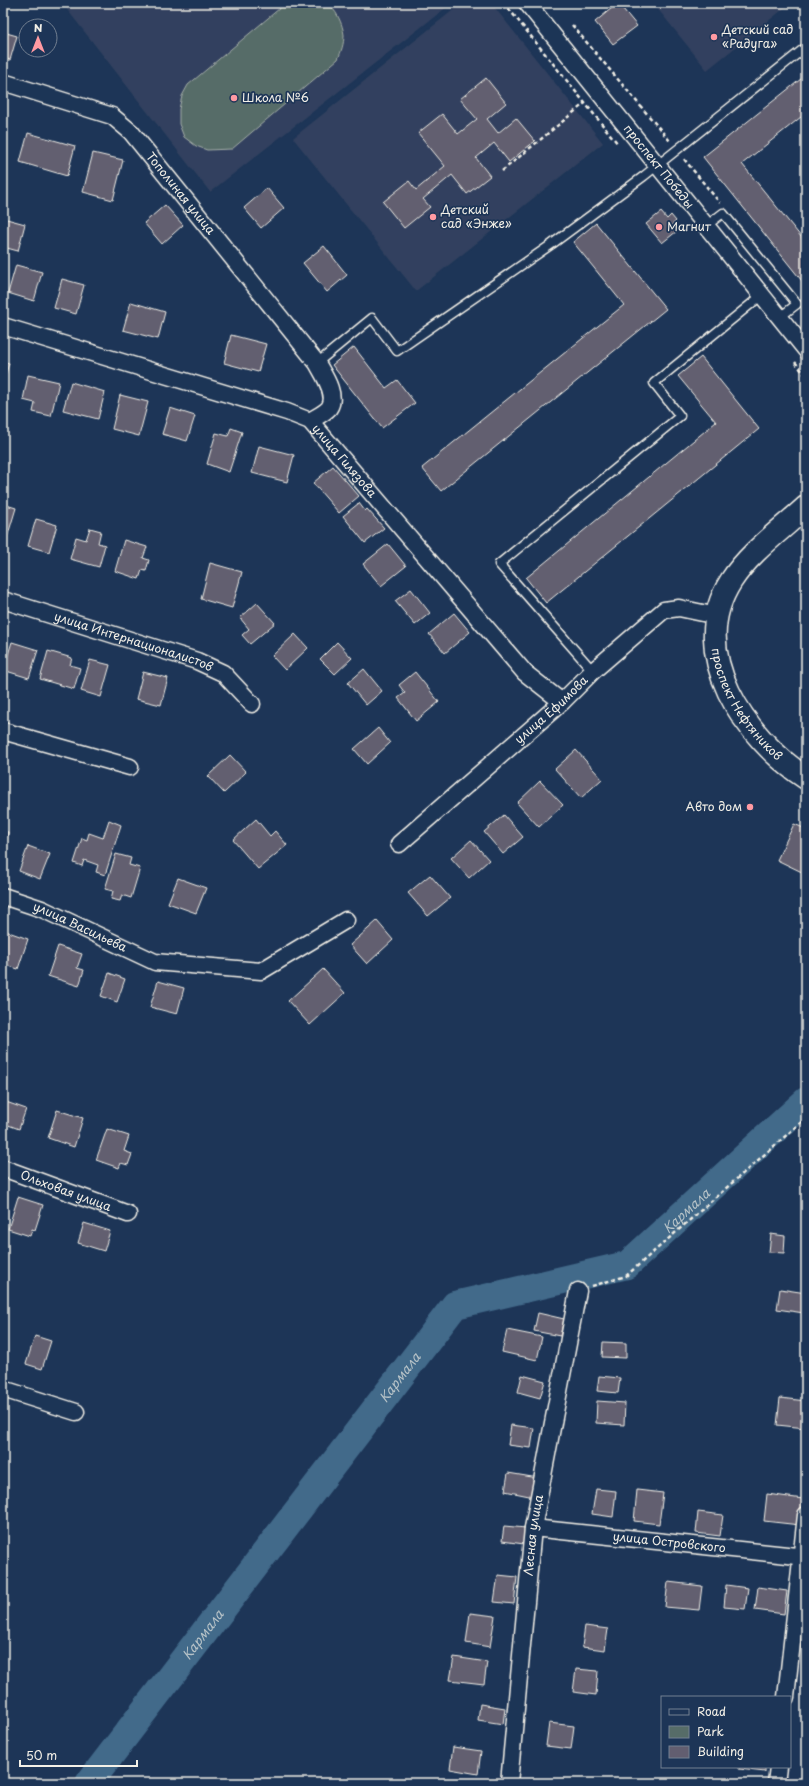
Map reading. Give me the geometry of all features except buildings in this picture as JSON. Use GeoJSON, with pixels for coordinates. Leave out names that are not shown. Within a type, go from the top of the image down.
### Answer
{"type":"FeatureCollection","features":[{"type":"Feature","properties":{"kind":"street","name":"проспект Победы"},"geometry":{"type":"LineString","coordinates":[[527,3],[780,317],[804,341]]}},
{"type":"Feature","properties":{"kind":"street","name":"Тополиная улица"},"geometry":{"type":"LineString","coordinates":[[3,82],[112,116],[131,132],[316,363],[329,384],[331,401],[327,410],[310,421]]}},
{"type":"Feature","properties":{"kind":"street","name":"улица Гилязова"},"geometry":{"type":"LineString","coordinates":[[3,326],[280,410],[310,421],[525,674],[562,702]]}},
{"type":"Feature","properties":{"kind":"street","name":"проспект Нефтяников"},"geometry":{"type":"LineString","coordinates":[[806,507],[737,572],[725,592],[717,616],[715,649],[720,671],[731,697],[745,721],[767,748],[806,778]]}},
{"type":"Feature","properties":{"kind":"street","name":"улица Интернационалистов"},"geometry":{"type":"LineString","coordinates":[[3,600],[197,660],[223,674],[252,704]]}},
{"type":"Feature","properties":{"kind":"street","name":"улица Ефимова"},"geometry":{"type":"LineString","coordinates":[[399,844],[562,702],[593,671],[664,610],[679,608],[717,616]]}},
{"type":"Feature","properties":{"kind":"street"},"geometry":{"type":"LineString","coordinates":[[3,731],[130,768]]}},
{"type":"Feature","properties":{"kind":"street","name":"улица Васильева"},"geometry":{"type":"LineString","coordinates":[[3,896],[42,909],[156,962],[261,970],[346,920]]}},
{"type":"Feature","properties":{"kind":"street","name":"Ольховая улица"},"geometry":{"type":"LineString","coordinates":[[3,1168],[128,1214]]}},
{"type":"Feature","properties":{"kind":"street","name":"Лесная улица"},"geometry":{"type":"LineString","coordinates":[[509,1783],[533,1528],[578,1291]]}},
{"type":"Feature","properties":{"kind":"street"},"geometry":{"type":"LineString","coordinates":[[3,1389],[76,1412]]}},
{"type":"Feature","properties":{"kind":"street"},"geometry":{"type":"LineString","coordinates":[[786,1696],[803,1556],[806,1515]]}},
{"type":"Feature","properties":{"kind":"street","name":"улица Островского"},"geometry":{"type":"LineString","coordinates":[[533,1528],[803,1556]]}},
{"type":"Feature","properties":{"kind":"street"},"geometry":{"type":"LineString","coordinates":[[776,1783],[778,1768]]}},
{"type":"Feature","properties":{"kind":"lane"},"geometry":{"type":"LineString","coordinates":[[316,363],[372,318],[397,351],[552,244],[658,165],[806,47]]}},
{"type":"Feature","properties":{"kind":"lane"},"geometry":{"type":"LineString","coordinates":[[706,226],[723,213],[797,304],[780,317]]}},
{"type":"Feature","properties":{"kind":"lane"},"geometry":{"type":"LineString","coordinates":[[593,671],[499,564],[680,416],[654,384],[762,295]]}},
{"type":"Feature","properties":{"kind":"path"},"geometry":{"type":"LineString","coordinates":[[572,25],[722,205]]}},
{"type":"Feature","properties":{"kind":"path"},"geometry":{"type":"LineString","coordinates":[[502,171],[585,103]]}},
{"type":"Feature","properties":{"kind":"path"},"geometry":{"type":"LineString","coordinates":[[578,1291],[626,1276],[806,1118]]}},
{"type":"Feature","properties":{"kind":"shaded area","name":"Школа №6"},"geometry":{"type":"Polygon","coordinates":[[[62,3],[452,3],[210,192],[62,3]]]}},
{"type":"Feature","properties":{"kind":"shaded area","name":"Детский сад «Энже»"},"geometry":{"type":"Polygon","coordinates":[[[462,3],[491,3],[603,143],[416,291],[293,138],[462,3]]]}},
{"type":"Feature","properties":{"kind":"shaded area","name":"Детский сад «Радуга»"},"geometry":{"type":"Polygon","coordinates":[[[653,3],[791,3],[707,70],[653,3]]]}},
{"type":"Feature","properties":{"kind":"green space"},"geometry":{"type":"Polygon","coordinates":[[[323,2],[330,5],[341,22],[344,35],[343,45],[338,59],[232,149],[207,150],[196,146],[184,137],[179,124],[179,109],[182,96],[188,85],[286,3],[323,2]]]}},
{"type":"Feature","properties":{"kind":"waterway","name":"Кармала"},"geometry":{"type":"LineString","coordinates":[[89,1783],[455,1305],[627,1265],[806,1101]]}},
{"type":"Feature","properties":{"kind":"place","name":"Детский сад «Радуга»"},"geometry":{"type":"Point","coordinates":[714,37]}},
{"type":"Feature","properties":{"kind":"place","name":"Школа №6"},"geometry":{"type":"Point","coordinates":[234,98]}},
{"type":"Feature","properties":{"kind":"place","name":"Детский сад «Энже»"},"geometry":{"type":"Point","coordinates":[433,217]}},
{"type":"Feature","properties":{"kind":"place","name":"Магнит"},"geometry":{"type":"Point","coordinates":[659,227]}},
{"type":"Feature","properties":{"kind":"place","name":"Авто дом"},"geometry":{"type":"Point","coordinates":[750,807]}}]}
